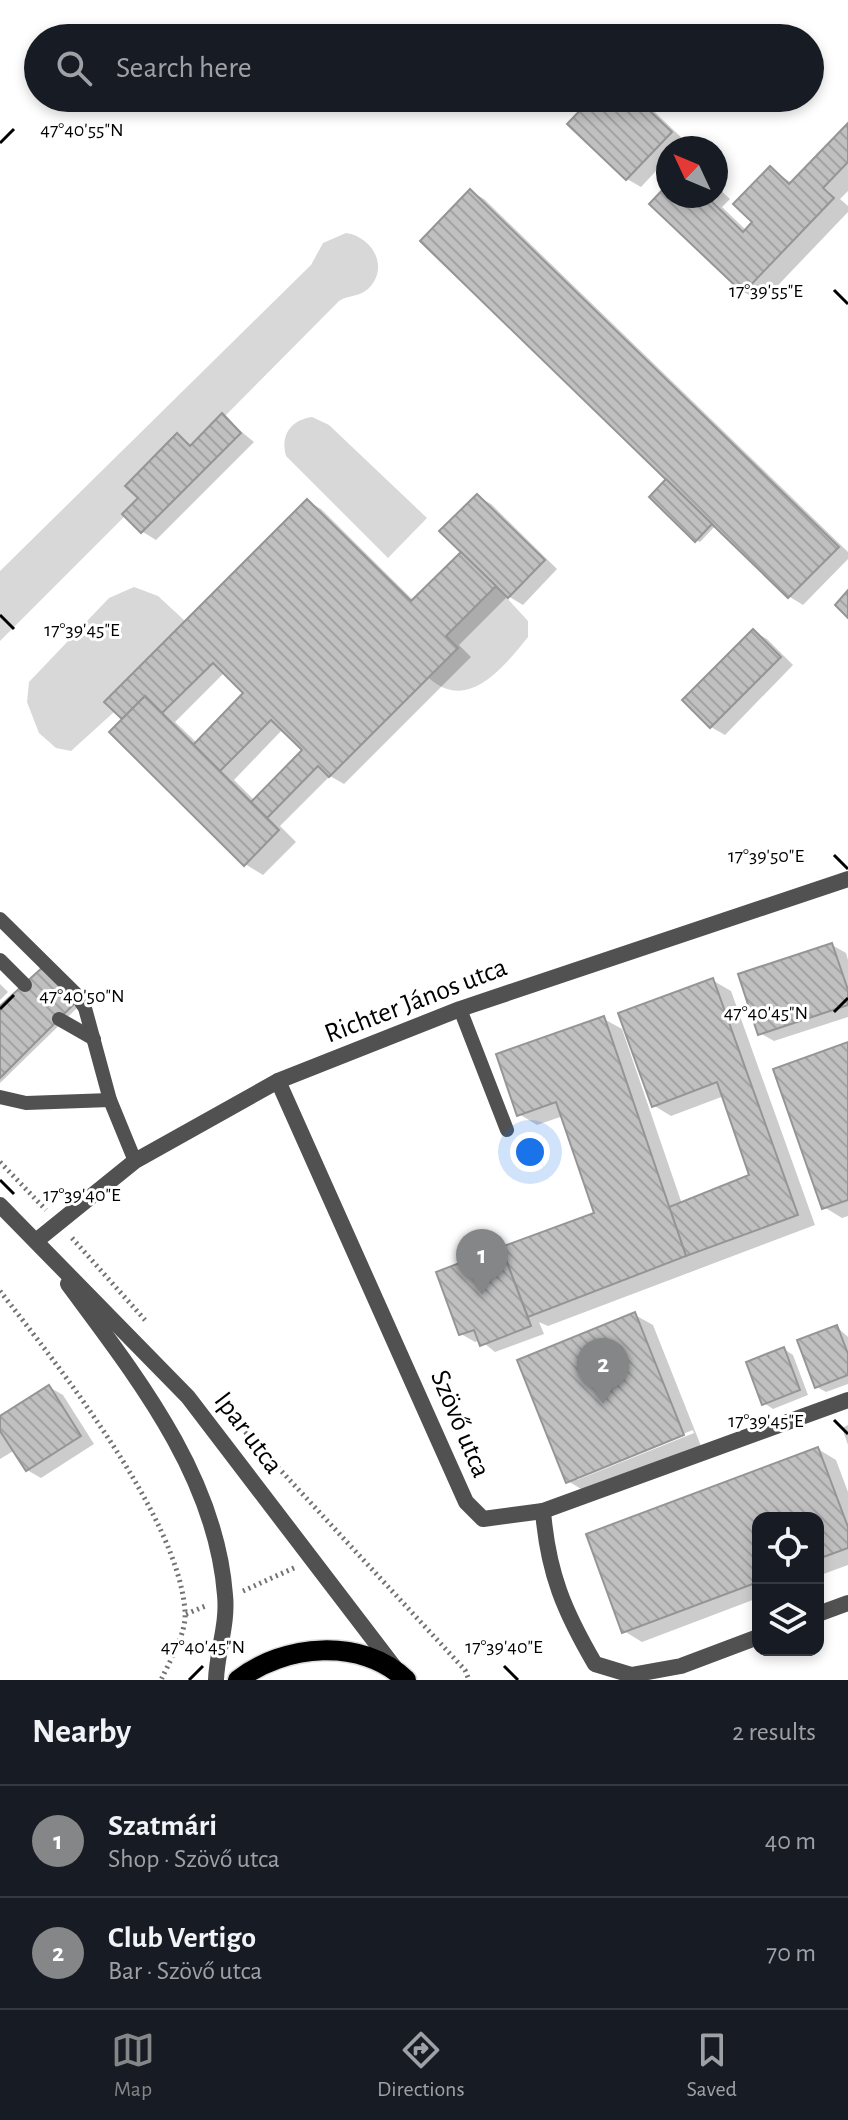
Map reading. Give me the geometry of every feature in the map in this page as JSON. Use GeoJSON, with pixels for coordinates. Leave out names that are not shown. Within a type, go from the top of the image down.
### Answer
{"type":"FeatureCollection","features":[{"type":"Feature","properties":{"kind":"main road"},"geometry":{"type":"LineString","coordinates":[[238,1680],[273,1659],[325,1650],[352,1653],[403,1676]]}},
{"type":"Feature","properties":{"kind":"street","name":"Richter János utca"},"geometry":{"type":"LineString","coordinates":[[36,1241],[135,1161],[278,1081],[460,1009],[848,879]]}},
{"type":"Feature","properties":{"kind":"street","name":"Szövő utca"},"geometry":{"type":"LineString","coordinates":[[278,1081],[466,1502],[483,1519],[543,1511],[848,1400]]}},
{"type":"Feature","properties":{"kind":"street","name":"Ipar utca"},"geometry":{"type":"LineString","coordinates":[[0,1205],[188,1397],[403,1676]]}},
{"type":"Feature","properties":{"kind":"street","name":"Ipar utca"},"geometry":{"type":"LineString","coordinates":[[36,1241],[118,1351],[179,1447],[205,1507],[226,1598],[216,1680]]}},
{"type":"Feature","properties":{"kind":"street"},"geometry":{"type":"LineString","coordinates":[[543,1511],[546,1559],[572,1625],[595,1664],[631,1675],[681,1666],[752,1639]]}},
{"type":"Feature","properties":{"kind":"street"},"geometry":{"type":"LineString","coordinates":[[824,1612],[848,1603]]}},
{"type":"Feature","properties":{"kind":"lane"},"geometry":{"type":"LineString","coordinates":[[0,919],[80,1000],[110,1100],[135,1161]]}},
{"type":"Feature","properties":{"kind":"lane"},"geometry":{"type":"LineString","coordinates":[[0,960],[25,985]]}},
{"type":"Feature","properties":{"kind":"lane"},"geometry":{"type":"LineString","coordinates":[[460,1009],[507,1130]]}},
{"type":"Feature","properties":{"kind":"lane"},"geometry":{"type":"LineString","coordinates":[[59,1019],[94,1039]]}},
{"type":"Feature","properties":{"kind":"lane"},"geometry":{"type":"LineString","coordinates":[[0,1097],[26,1103],[110,1100]]}},
{"type":"Feature","properties":{"kind":"path"},"geometry":{"type":"LineString","coordinates":[[0,1291],[56,1363],[142,1494],[175,1562],[186,1614],[161,1680]]}},
{"type":"Feature","properties":{"kind":"path"},"geometry":{"type":"LineString","coordinates":[[186,1614],[311,1560],[341,1540],[465,1670],[469,1680]]}},
{"type":"Feature","properties":{"kind":"shaded area"},"geometry":{"type":"Polygon","coordinates":[[[346,233],[364,240],[375,255],[378,272],[368,289],[339,301],[225,416],[221,414],[190,446],[177,434],[126,486],[138,498],[123,514],[124,517],[0,641],[0,571],[311,265],[323,243],[346,233]]]}},
{"type":"Feature","properties":{"kind":"shaded area"},"geometry":{"type":"Polygon","coordinates":[[[312,417],[329,425],[427,518],[388,558],[286,456],[285,441],[289,430],[298,421],[312,417]]]}},
{"type":"Feature","properties":{"kind":"shaded area"},"geometry":{"type":"Polygon","coordinates":[[[496,586],[528,621],[528,637],[496,673],[483,682],[457,691],[443,688],[429,678],[458,648],[446,636],[496,586]]]}},
{"type":"Feature","properties":{"kind":"shaded area"},"geometry":{"type":"Polygon","coordinates":[[[134,587],[158,596],[185,621],[105,703],[114,712],[71,751],[56,748],[39,733],[27,702],[29,682],[109,598],[134,587]]]}},
{"type":"Feature","properties":{"kind":"building"},"geometry":{"type":"Polygon","coordinates":[[[579,112],[651,112],[672,132],[668,136],[656,136],[656,149],[626,180],[567,124],[579,112]]]}},
{"type":"Feature","properties":{"kind":"building"},"geometry":{"type":"Polygon","coordinates":[[[848,123],[848,162],[823,188],[834,198],[743,293],[649,204],[656,197],[656,208],[718,208],[743,232],[752,222],[733,204],[770,166],[789,184],[848,123]]]}},
{"type":"Feature","properties":{"kind":"building"},"geometry":{"type":"Polygon","coordinates":[[[470,189],[839,547],[788,598],[420,241],[470,189]]]}},
{"type":"Feature","properties":{"kind":"building"},"geometry":{"type":"Polygon","coordinates":[[[222,413],[241,433],[141,533],[122,514],[138,498],[125,486],[177,433],[190,446],[222,413]]]}},
{"type":"Feature","properties":{"kind":"building"},"geometry":{"type":"Polygon","coordinates":[[[666,479],[712,524],[695,542],[649,497],[666,479]]]}},
{"type":"Feature","properties":{"kind":"building"},"geometry":{"type":"Polygon","coordinates":[[[477,494],[545,560],[508,598],[439,531],[477,494]]]}},
{"type":"Feature","properties":{"kind":"building"},"geometry":{"type":"Polygon","coordinates":[[[307,499],[411,601],[461,552],[496,586],[446,636],[458,648],[329,777],[318,766],[267,818],[251,802],[302,750],[271,720],[220,771],[193,745],[243,693],[213,663],[162,713],[145,696],[122,719],[104,702],[307,499]]]}},
{"type":"Feature","properties":{"kind":"building"},"geometry":{"type":"Polygon","coordinates":[[[848,590],[848,618],[835,605],[848,590]]]}},
{"type":"Feature","properties":{"kind":"building"},"geometry":{"type":"Polygon","coordinates":[[[753,629],[781,657],[710,728],[682,700],[753,629]]]}},
{"type":"Feature","properties":{"kind":"building"},"geometry":{"type":"Polygon","coordinates":[[[145,696],[279,830],[244,866],[109,732],[145,696]]]}},
{"type":"Feature","properties":{"kind":"building"},"geometry":{"type":"Polygon","coordinates":[[[832,943],[848,990],[848,1005],[758,1035],[738,974],[832,943]]]}},
{"type":"Feature","properties":{"kind":"building"},"geometry":{"type":"Polygon","coordinates":[[[43,967],[77,1001],[0,1078],[0,1006],[43,967]]]}},
{"type":"Feature","properties":{"kind":"building"},"geometry":{"type":"Polygon","coordinates":[[[713,978],[798,1215],[686,1256],[669,1207],[749,1175],[717,1082],[652,1107],[618,1013],[713,978]]]}},
{"type":"Feature","properties":{"kind":"building"},"geometry":{"type":"Polygon","coordinates":[[[604,1016],[686,1256],[528,1317],[501,1247],[594,1213],[556,1102],[517,1116],[496,1054],[604,1016]]]}},
{"type":"Feature","properties":{"kind":"building"},"geometry":{"type":"Polygon","coordinates":[[[848,1042],[848,1200],[822,1209],[773,1069],[848,1042]]]}},
{"type":"Feature","properties":{"kind":"building"},"geometry":{"type":"Polygon","coordinates":[[[501,1247],[531,1326],[480,1346],[474,1330],[459,1335],[436,1272],[501,1247]]]}},
{"type":"Feature","properties":{"kind":"building"},"geometry":{"type":"Polygon","coordinates":[[[635,1312],[684,1435],[566,1483],[517,1360],[635,1312]]]}},
{"type":"Feature","properties":{"kind":"building"},"geometry":{"type":"Polygon","coordinates":[[[837,1325],[848,1354],[848,1375],[815,1388],[797,1340],[837,1325]]]}},
{"type":"Feature","properties":{"kind":"building"},"geometry":{"type":"Polygon","coordinates":[[[784,1347],[800,1390],[762,1405],[746,1362],[784,1347]]]}},
{"type":"Feature","properties":{"kind":"building"},"geometry":{"type":"Polygon","coordinates":[[[49,1385],[81,1436],[26,1471],[0,1431],[0,1416],[49,1385]]]}},
{"type":"Feature","properties":{"kind":"building"},"geometry":{"type":"Polygon","coordinates":[[[818,1447],[848,1527],[848,1548],[824,1557],[824,1512],[752,1512],[752,1584],[622,1633],[586,1534],[818,1447]]]}},
{"type":"Feature","properties":{"kind":"place","name":"Szatmári"},"geometry":{"type":"Point","coordinates":[482,1295]}},
{"type":"Feature","properties":{"kind":"place","name":"Club Vertigo"},"geometry":{"type":"Point","coordinates":[603,1404]}}]}
